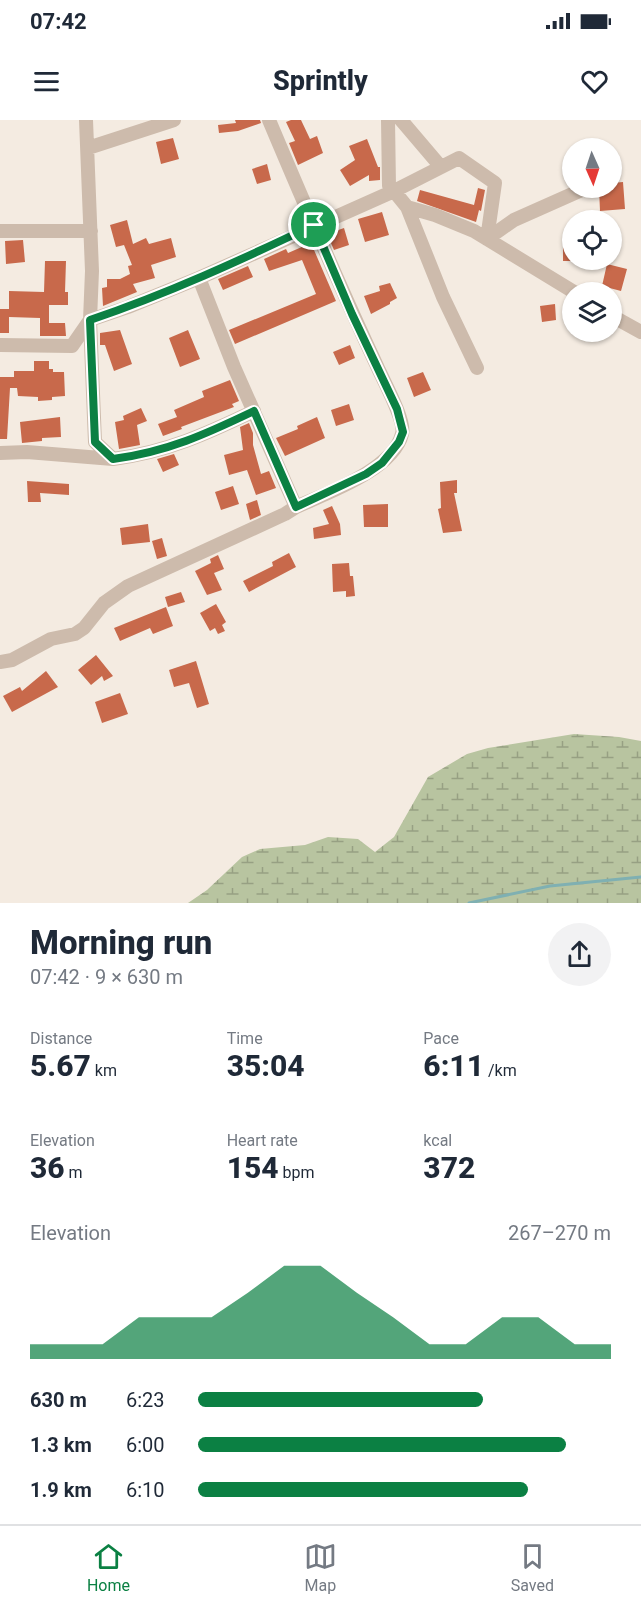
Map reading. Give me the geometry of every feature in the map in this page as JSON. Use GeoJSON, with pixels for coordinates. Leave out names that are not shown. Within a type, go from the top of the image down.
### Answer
{"type":"FeatureCollection","features":[{"type":"Feature","properties":{"kind":"street"},"geometry":{"type":"LineString","coordinates":[[87,120],[92,271],[90,320],[95,442],[113,459]]}},
{"type":"Feature","properties":{"kind":"street"},"geometry":{"type":"LineString","coordinates":[[88,148],[174,120]]}},
{"type":"Feature","properties":{"kind":"street"},"geometry":{"type":"LineString","coordinates":[[0,662],[12,660],[51,639],[75,634],[84,628],[104,603],[128,586],[366,474],[382,463],[399,442],[403,432],[397,409],[352,314],[269,120]]}},
{"type":"Feature","properties":{"kind":"street"},"geometry":{"type":"LineString","coordinates":[[388,120],[389,186],[407,207],[443,297],[477,368]]}},
{"type":"Feature","properties":{"kind":"street"},"geometry":{"type":"LineString","coordinates":[[401,120],[441,167]]}},
{"type":"Feature","properties":{"kind":"street"},"geometry":{"type":"LineString","coordinates":[[0,345],[72,346],[90,320],[199,278],[394,191],[459,158],[495,183],[487,239]]}},
{"type":"Feature","properties":{"kind":"street"},"geometry":{"type":"LineString","coordinates":[[487,239],[514,220],[564,198]]}},
{"type":"Feature","properties":{"kind":"street"},"geometry":{"type":"LineString","coordinates":[[407,207],[435,215],[474,231],[562,285]]}},
{"type":"Feature","properties":{"kind":"street"},"geometry":{"type":"LineString","coordinates":[[0,231],[91,231]]}},
{"type":"Feature","properties":{"kind":"street"},"geometry":{"type":"LineString","coordinates":[[199,278],[296,507]]}},
{"type":"Feature","properties":{"kind":"street"},"geometry":{"type":"LineString","coordinates":[[622,322],[641,332]]}},
{"type":"Feature","properties":{"kind":"street"},"geometry":{"type":"LineString","coordinates":[[0,453],[27,452],[113,459],[155,452],[198,438],[254,411]]}},
{"type":"Feature","properties":{"kind":"green space"},"geometry":{"type":"Polygon","coordinates":[[[574,734],[641,741],[641,903],[188,903],[207,890],[242,857],[260,849],[305,845],[328,837],[358,839],[375,852],[394,837],[428,777],[467,754],[488,748],[574,734]]]}},
{"type":"Feature","properties":{"kind":"building"},"geometry":{"type":"Polygon","coordinates":[[[235,120],[260,120],[261,123],[238,131],[219,133],[218,125],[236,123],[235,120]]]}},
{"type":"Feature","properties":{"kind":"building"},"geometry":{"type":"Polygon","coordinates":[[[301,120],[310,139],[317,136],[323,153],[298,165],[289,143],[295,141],[286,122],[301,120]]]}},
{"type":"Feature","properties":{"kind":"building"},"geometry":{"type":"Polygon","coordinates":[[[173,138],[179,159],[161,164],[156,142],[173,138]]]}},
{"type":"Feature","properties":{"kind":"building"},"geometry":{"type":"Polygon","coordinates":[[[367,139],[378,167],[380,167],[380,180],[369,181],[369,175],[350,186],[340,170],[355,160],[349,146],[367,139]]]}},
{"type":"Feature","properties":{"kind":"building"},"geometry":{"type":"Polygon","coordinates":[[[267,164],[271,180],[257,184],[252,169],[267,164]]]}},
{"type":"Feature","properties":{"kind":"building"},"geometry":{"type":"Polygon","coordinates":[[[622,182],[625,209],[600,210],[599,198],[622,198],[622,182]]]}},
{"type":"Feature","properties":{"kind":"building"},"geometry":{"type":"Polygon","coordinates":[[[478,188],[485,190],[481,211],[479,210],[476,222],[417,201],[420,190],[474,205],[478,188]]]}},
{"type":"Feature","properties":{"kind":"building"},"geometry":{"type":"Polygon","coordinates":[[[382,212],[389,235],[365,242],[358,219],[382,212]]]}},
{"type":"Feature","properties":{"kind":"building"},"geometry":{"type":"Polygon","coordinates":[[[127,220],[133,244],[146,238],[149,244],[171,238],[176,257],[151,265],[155,278],[133,284],[137,292],[103,306],[102,288],[107,287],[107,279],[120,279],[130,274],[128,266],[132,265],[124,245],[116,247],[110,225],[127,220]]]}},
{"type":"Feature","properties":{"kind":"building"},"geometry":{"type":"Polygon","coordinates":[[[344,228],[349,245],[334,250],[327,234],[344,228]]]}},
{"type":"Feature","properties":{"kind":"building"},"geometry":{"type":"Polygon","coordinates":[[[23,240],[25,262],[6,264],[5,241],[23,240]]]}},
{"type":"Feature","properties":{"kind":"building"},"geometry":{"type":"Polygon","coordinates":[[[311,243],[336,301],[235,344],[229,330],[316,294],[302,260],[269,271],[264,259],[286,249],[288,253],[311,243]]]}},
{"type":"Feature","properties":{"kind":"building"},"geometry":{"type":"Polygon","coordinates":[[[45,261],[66,261],[65,292],[68,292],[68,305],[49,305],[49,323],[65,323],[66,336],[40,336],[40,318],[9,317],[9,333],[0,333],[0,309],[9,309],[9,291],[44,292],[45,261]]]}},
{"type":"Feature","properties":{"kind":"building"},"geometry":{"type":"Polygon","coordinates":[[[248,266],[253,277],[223,290],[218,279],[248,266]]]}},
{"type":"Feature","properties":{"kind":"building"},"geometry":{"type":"Polygon","coordinates":[[[627,269],[622,287],[622,282],[603,282],[606,270],[627,269]]]}},
{"type":"Feature","properties":{"kind":"building"},"geometry":{"type":"Polygon","coordinates":[[[390,283],[397,298],[371,314],[364,296],[380,291],[379,286],[390,283]]]}},
{"type":"Feature","properties":{"kind":"building"},"geometry":{"type":"Polygon","coordinates":[[[555,304],[556,320],[542,322],[540,306],[555,304]]]}},
{"type":"Feature","properties":{"kind":"building"},"geometry":{"type":"Polygon","coordinates":[[[120,330],[132,364],[114,371],[105,345],[100,345],[100,333],[120,330]]]}},
{"type":"Feature","properties":{"kind":"building"},"geometry":{"type":"Polygon","coordinates":[[[188,330],[200,359],[180,367],[169,338],[188,330]]]}},
{"type":"Feature","properties":{"kind":"building"},"geometry":{"type":"Polygon","coordinates":[[[350,345],[355,358],[339,365],[333,352],[350,345]]]}},
{"type":"Feature","properties":{"kind":"building"},"geometry":{"type":"Polygon","coordinates":[[[34,361],[49,361],[49,369],[53,369],[53,372],[64,372],[65,396],[38,401],[38,397],[18,396],[17,388],[10,388],[7,439],[0,439],[0,377],[14,377],[14,371],[34,371],[34,361]]]}},
{"type":"Feature","properties":{"kind":"building"},"geometry":{"type":"Polygon","coordinates":[[[423,372],[431,390],[414,397],[407,378],[423,372]]]}},
{"type":"Feature","properties":{"kind":"building"},"geometry":{"type":"Polygon","coordinates":[[[230,380],[239,401],[232,404],[234,407],[163,436],[158,424],[177,417],[174,410],[204,397],[202,391],[230,380]]]}},
{"type":"Feature","properties":{"kind":"building"},"geometry":{"type":"Polygon","coordinates":[[[349,404],[354,420],[336,426],[331,410],[349,404]]]}},
{"type":"Feature","properties":{"kind":"building"},"geometry":{"type":"Polygon","coordinates":[[[141,408],[147,421],[137,425],[140,445],[119,449],[115,422],[124,420],[123,416],[141,408]]]}},
{"type":"Feature","properties":{"kind":"building"},"geometry":{"type":"Polygon","coordinates":[[[60,417],[61,437],[42,438],[42,441],[22,443],[20,422],[60,417]]]}},
{"type":"Feature","properties":{"kind":"building"},"geometry":{"type":"Polygon","coordinates":[[[317,417],[325,438],[285,456],[276,438],[298,429],[297,426],[317,417]]]}},
{"type":"Feature","properties":{"kind":"building"},"geometry":{"type":"Polygon","coordinates":[[[249,423],[261,474],[269,471],[276,488],[256,495],[247,470],[229,475],[224,455],[243,450],[240,427],[249,423]]]}},
{"type":"Feature","properties":{"kind":"building"},"geometry":{"type":"Polygon","coordinates":[[[174,454],[179,465],[163,472],[157,459],[174,454]]]}},
{"type":"Feature","properties":{"kind":"building"},"geometry":{"type":"Polygon","coordinates":[[[457,480],[457,493],[454,493],[462,531],[443,533],[438,509],[441,508],[440,482],[457,480]]]}},
{"type":"Feature","properties":{"kind":"building"},"geometry":{"type":"Polygon","coordinates":[[[27,481],[69,484],[69,495],[40,493],[41,502],[28,502],[27,481]]]}},
{"type":"Feature","properties":{"kind":"building"},"geometry":{"type":"Polygon","coordinates":[[[233,486],[239,504],[221,510],[215,492],[233,486]]]}},
{"type":"Feature","properties":{"kind":"building"},"geometry":{"type":"Polygon","coordinates":[[[257,500],[261,515],[250,520],[246,504],[257,500]]]}},
{"type":"Feature","properties":{"kind":"building"},"geometry":{"type":"Polygon","coordinates":[[[388,504],[388,527],[364,527],[363,505],[388,504]]]}},
{"type":"Feature","properties":{"kind":"building"},"geometry":{"type":"Polygon","coordinates":[[[332,506],[340,524],[341,535],[314,539],[313,528],[329,524],[323,510],[332,506]]]}},
{"type":"Feature","properties":{"kind":"building"},"geometry":{"type":"Polygon","coordinates":[[[148,524],[150,542],[122,545],[120,528],[148,524]]]}},
{"type":"Feature","properties":{"kind":"building"},"geometry":{"type":"Polygon","coordinates":[[[162,538],[167,556],[157,559],[152,541],[162,538]]]}},
{"type":"Feature","properties":{"kind":"building"},"geometry":{"type":"Polygon","coordinates":[[[289,553],[296,567],[249,592],[243,581],[273,566],[272,562],[289,553]]]}},
{"type":"Feature","properties":{"kind":"building"},"geometry":{"type":"Polygon","coordinates":[[[218,555],[224,569],[214,573],[222,590],[207,595],[195,571],[211,563],[210,559],[218,555]]]}},
{"type":"Feature","properties":{"kind":"building"},"geometry":{"type":"Polygon","coordinates":[[[349,563],[355,596],[346,597],[346,591],[333,592],[332,564],[349,563]]]}},
{"type":"Feature","properties":{"kind":"building"},"geometry":{"type":"Polygon","coordinates":[[[181,592],[185,602],[168,607],[165,597],[181,592]]]}},
{"type":"Feature","properties":{"kind":"building"},"geometry":{"type":"Polygon","coordinates":[[[216,604],[226,622],[222,625],[225,631],[218,634],[215,628],[210,631],[200,613],[216,604]]]}},
{"type":"Feature","properties":{"kind":"building"},"geometry":{"type":"Polygon","coordinates":[[[166,607],[173,626],[153,634],[150,628],[120,641],[114,628],[166,607]]]}},
{"type":"Feature","properties":{"kind":"building"},"geometry":{"type":"Polygon","coordinates":[[[96,655],[113,676],[104,681],[102,676],[91,685],[78,670],[96,655]]]}},
{"type":"Feature","properties":{"kind":"building"},"geometry":{"type":"Polygon","coordinates":[[[196,661],[209,704],[197,708],[189,683],[174,687],[169,670],[196,661]]]}},
{"type":"Feature","properties":{"kind":"building"},"geometry":{"type":"Polygon","coordinates":[[[46,671],[58,687],[12,712],[3,696],[20,687],[22,691],[46,671]]]}},
{"type":"Feature","properties":{"kind":"building"},"geometry":{"type":"Polygon","coordinates":[[[120,693],[128,714],[102,723],[95,702],[120,693]]]}},
{"type":"Feature","properties":{"kind":"waterway"},"geometry":{"type":"LineString","coordinates":[[469,903],[550,886],[641,877]]}},
{"type":"Feature","properties":{"kind":"route"},"geometry":{"type":"LineString","coordinates":[[314,225],[352,314],[397,409],[403,432],[399,442],[382,463],[366,474],[296,507],[254,411],[198,438],[155,452],[113,459],[95,442],[90,320],[128,307],[235,263],[314,225]]}}]}
